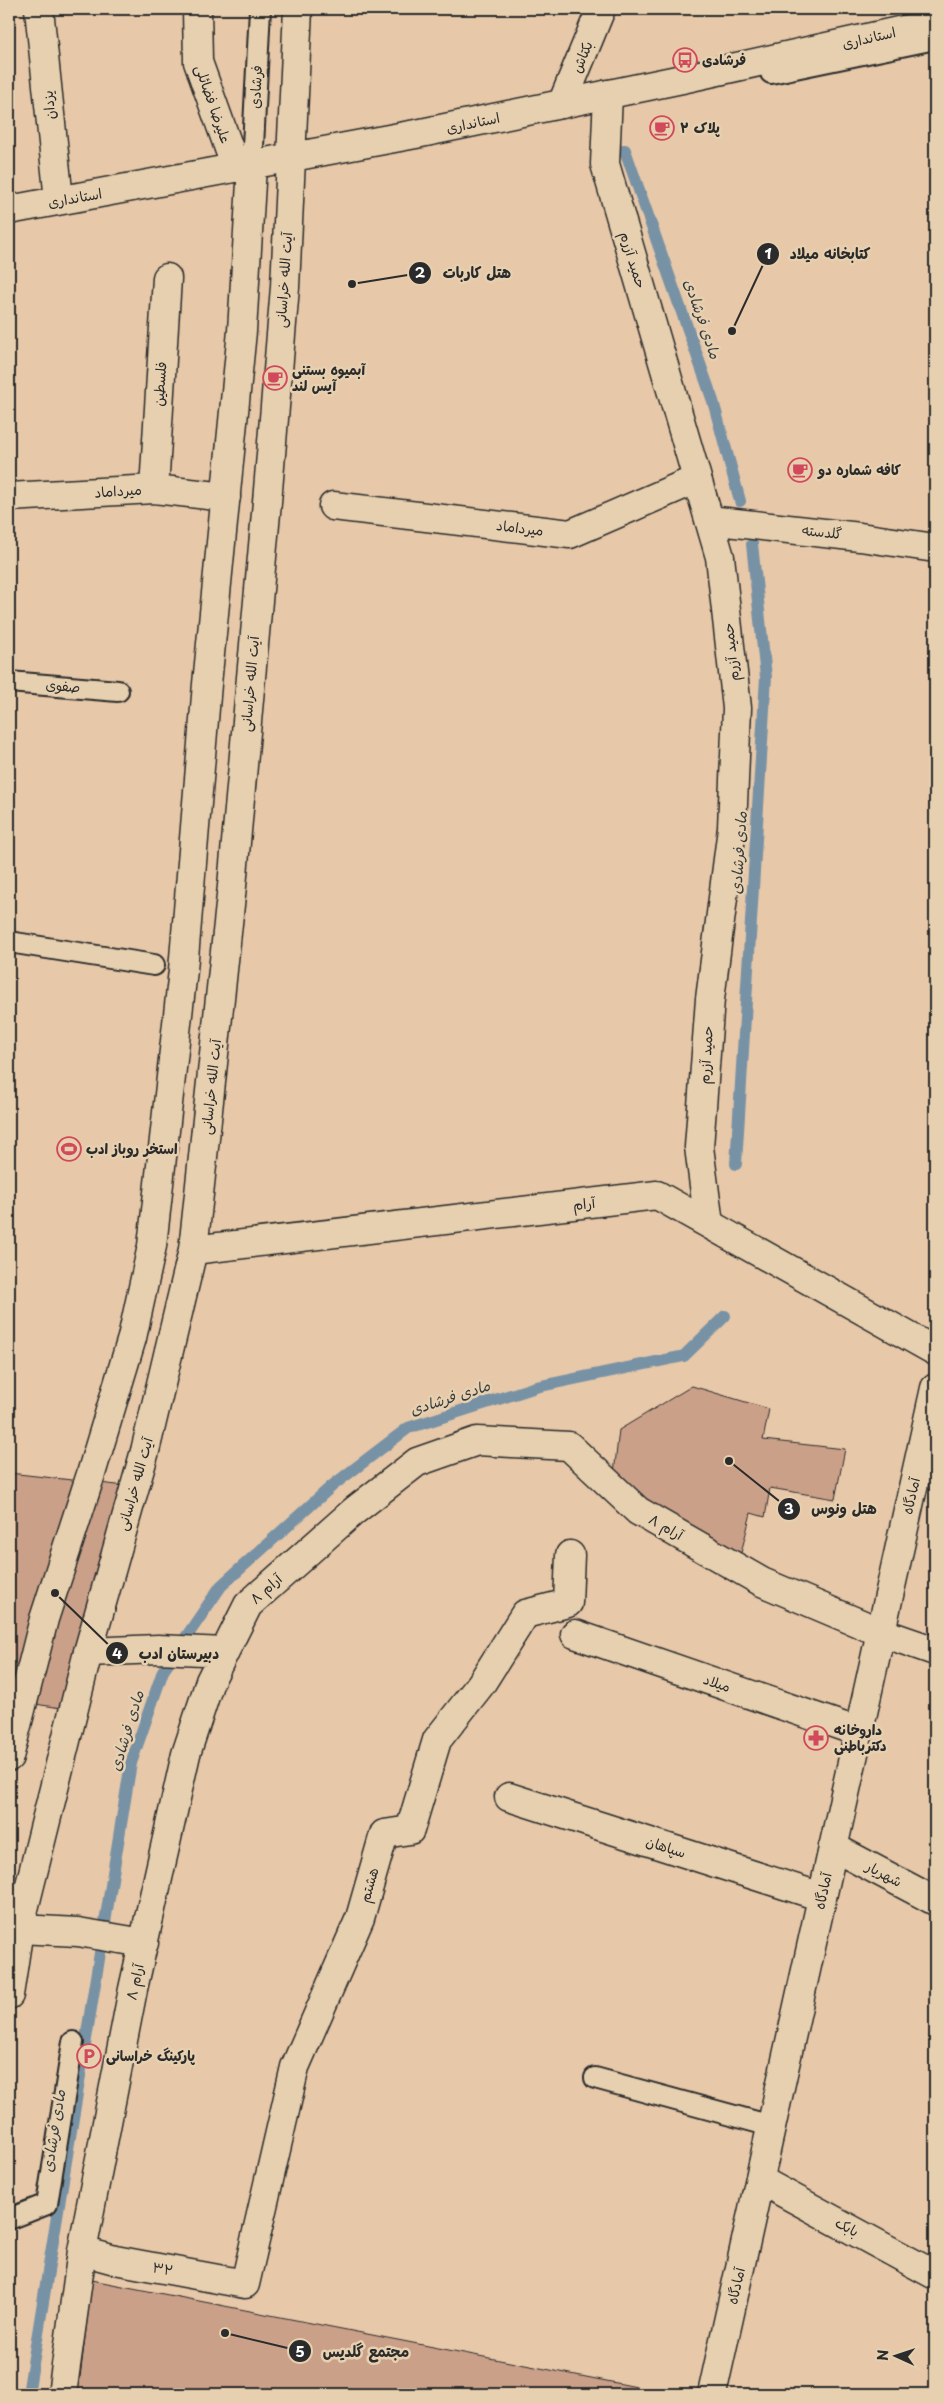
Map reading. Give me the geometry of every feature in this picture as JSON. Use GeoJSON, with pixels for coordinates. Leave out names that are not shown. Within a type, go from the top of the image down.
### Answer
{"type":"FeatureCollection","features":[{"type":"Feature","properties":{"kind":"street","name":"یزدان"},"geometry":{"type":"LineString","coordinates":[[39,9],[59,200]]}},
{"type":"Feature","properties":{"kind":"street","name":"علیرضا فضائلی"},"geometry":{"type":"LineString","coordinates":[[197,9],[198,62],[244,167]]}},
{"type":"Feature","properties":{"kind":"street"},"geometry":{"type":"LineString","coordinates":[[298,9],[298,164]]}},
{"type":"Feature","properties":{"kind":"street","name":"بکتاش"},"geometry":{"type":"LineString","coordinates":[[562,104],[602,9]]}},
{"type":"Feature","properties":{"kind":"street","name":"استانداری"},"geometry":{"type":"LineString","coordinates":[[9,210],[244,167],[298,164],[562,104],[935,23]]}},
{"type":"Feature","properties":{"kind":"street","name":"حمید آزرم"},"geometry":{"type":"LineString","coordinates":[[608,94],[605,164],[720,557],[737,708],[732,828],[710,999],[699,1147],[709,1224]]}},
{"type":"Feature","properties":{"kind":"street","name":"آیت الله خراسانی"},"geometry":{"type":"LineString","coordinates":[[9,1995],[18,1929],[88,1652],[145,1451],[193,1250],[223,975],[285,287],[298,164]]}},
{"type":"Feature","properties":{"kind":"street"},"geometry":{"type":"LineString","coordinates":[[9,1757],[44,1619],[92,1474],[132,1338],[152,1246],[182,970],[207,684],[242,331],[244,167]]}},
{"type":"Feature","properties":{"kind":"street","name":"فلسطین"},"geometry":{"type":"LineString","coordinates":[[154,489],[167,278]]}},
{"type":"Feature","properties":{"kind":"street","name":"میرداماد"},"geometry":{"type":"LineString","coordinates":[[333,506],[570,534],[697,479]]}},
{"type":"Feature","properties":{"kind":"street","name":"میرداماد"},"geometry":{"type":"LineString","coordinates":[[9,498],[154,489],[226,497]]}},
{"type":"Feature","properties":{"kind":"street","name":"گلدسته"},"geometry":{"type":"LineString","coordinates":[[709,520],[860,537],[935,548]]}},
{"type":"Feature","properties":{"kind":"street"},"geometry":{"type":"LineString","coordinates":[[182,970],[223,975]]}},
{"type":"Feature","properties":{"kind":"street","name":"آرام"},"geometry":{"type":"LineString","coordinates":[[193,1250],[657,1195],[935,1351]]}},
{"type":"Feature","properties":{"kind":"street","name":"آمادگاه"},"geometry":{"type":"LineString","coordinates":[[712,2394],[935,1388]]}},
{"type":"Feature","properties":{"kind":"street","name":"۸ آرام"},"geometry":{"type":"LineString","coordinates":[[62,2394],[82,2251],[144,1943],[186,1754],[210,1681],[248,1605],[354,1511],[417,1462],[477,1442],[569,1446],[638,1511],[762,1582],[880,1632],[935,1651]]}},
{"type":"Feature","properties":{"kind":"street","name":"هشتم"},"geometry":{"type":"LineString","coordinates":[[245,2284],[294,2066],[360,1918],[384,1834],[410,1830],[437,1740],[481,1684],[525,1614],[568,1603],[570,1554]]}},
{"type":"Feature","properties":{"kind":"street","name":"میلاد"},"geometry":{"type":"LineString","coordinates":[[575,1634],[859,1732]]}},
{"type":"Feature","properties":{"kind":"street"},"geometry":{"type":"LineString","coordinates":[[88,1652],[158,1649],[225,1652]]}},
{"type":"Feature","properties":{"kind":"street","name":"سپاهان"},"geometry":{"type":"LineString","coordinates":[[509,1797],[822,1897]]}},
{"type":"Feature","properties":{"kind":"street","name":"شهریار"},"geometry":{"type":"LineString","coordinates":[[833,1847],[935,1901]]}},
{"type":"Feature","properties":{"kind":"street"},"geometry":{"type":"LineString","coordinates":[[18,1929],[78,1932],[144,1943]]}},
{"type":"Feature","properties":{"kind":"street","name":"بابک"},"geometry":{"type":"LineString","coordinates":[[760,2180],[935,2275]]}},
{"type":"Feature","properties":{"kind":"street","name":"۳۲"},"geometry":{"type":"LineString","coordinates":[[82,2251],[115,2260],[245,2284]]}},
{"type":"Feature","properties":{"kind":"lane","name":"فرشادی"},"geometry":{"type":"LineString","coordinates":[[244,167],[260,9]]}},
{"type":"Feature","properties":{"kind":"lane"},"geometry":{"type":"LineString","coordinates":[[298,164],[935,39]]}},
{"type":"Feature","properties":{"kind":"lane","name":"استانداری"},"geometry":{"type":"LineString","coordinates":[[9,222],[298,164]]}},
{"type":"Feature","properties":{"kind":"lane","name":"صفوی"},"geometry":{"type":"LineString","coordinates":[[9,682],[118,691]]}},
{"type":"Feature","properties":{"kind":"lane"},"geometry":{"type":"LineString","coordinates":[[9,942],[154,965]]}},
{"type":"Feature","properties":{"kind":"lane"},"geometry":{"type":"LineString","coordinates":[[9,2219],[47,2204],[73,2042]]}},
{"type":"Feature","properties":{"kind":"lane"},"geometry":{"type":"LineString","coordinates":[[595,2078],[771,2126]]}},
{"type":"Feature","properties":{"kind":"building"},"geometry":{"type":"Polygon","coordinates":[[[692,1386],[769,1409],[763,1440],[845,1449],[835,1499],[770,1488],[765,1517],[751,1513],[741,1553],[634,1501],[614,1473],[619,1430],[692,1386]]]}},
{"type":"Feature","properties":{"kind":"building"},"geometry":{"type":"Polygon","coordinates":[[[9,1473],[126,1486],[74,1710],[9,1700],[9,1473]]]}},
{"type":"Feature","properties":{"kind":"building"},"geometry":{"type":"Polygon","coordinates":[[[92,2280],[637,2387],[636,2394],[78,2394],[92,2280]]]}},
{"type":"Feature","properties":{"kind":"waterway","name":"مادی فرشادی"},"geometry":{"type":"LineString","coordinates":[[625,150],[713,401],[740,501]]}},
{"type":"Feature","properties":{"kind":"waterway","name":"مادی فرشادی"},"geometry":{"type":"LineString","coordinates":[[736,1164],[766,677],[752,544]]}},
{"type":"Feature","properties":{"kind":"waterway","name":"مادی فرشادی"},"geometry":{"type":"LineString","coordinates":[[28,2394],[131,1763],[163,1671],[221,1586],[332,1486],[408,1428],[536,1387],[684,1356],[725,1316]]}},
{"type":"Feature","properties":{"kind":"place","name":"فرشادی"},"geometry":{"type":"Point","coordinates":[685,60]}},
{"type":"Feature","properties":{"kind":"place","name":"پلاک ۲"},"geometry":{"type":"Point","coordinates":[662,128]}},
{"type":"Feature","properties":{"kind":"place","name":"هتل کاربات"},"geometry":{"type":"Point","coordinates":[352,284]}},
{"type":"Feature","properties":{"kind":"place","name":"کتابخانه میلاد"},"geometry":{"type":"Point","coordinates":[732,331]}},
{"type":"Feature","properties":{"kind":"place","name":"آبمیوه بستنی آیس لند"},"geometry":{"type":"Point","coordinates":[275,378]}},
{"type":"Feature","properties":{"kind":"place","name":"کافه شماره دو"},"geometry":{"type":"Point","coordinates":[800,470]}},
{"type":"Feature","properties":{"kind":"place","name":"استخر روباز ادب"},"geometry":{"type":"Point","coordinates":[69,1149]}},
{"type":"Feature","properties":{"kind":"place","name":"هتل ونوس"},"geometry":{"type":"Point","coordinates":[729,1461]}},
{"type":"Feature","properties":{"kind":"place","name":"دبیرستان ادب"},"geometry":{"type":"Point","coordinates":[55,1593]}},
{"type":"Feature","properties":{"kind":"place","name":"داروخانه دکترباطنی"},"geometry":{"type":"Point","coordinates":[816,1738]}},
{"type":"Feature","properties":{"kind":"place","name":"پارکینگ خراسانی"},"geometry":{"type":"Point","coordinates":[89,2056]}},
{"type":"Feature","properties":{"kind":"place","name":"مجتمع گلدیس"},"geometry":{"type":"Point","coordinates":[225,2333]}}]}
